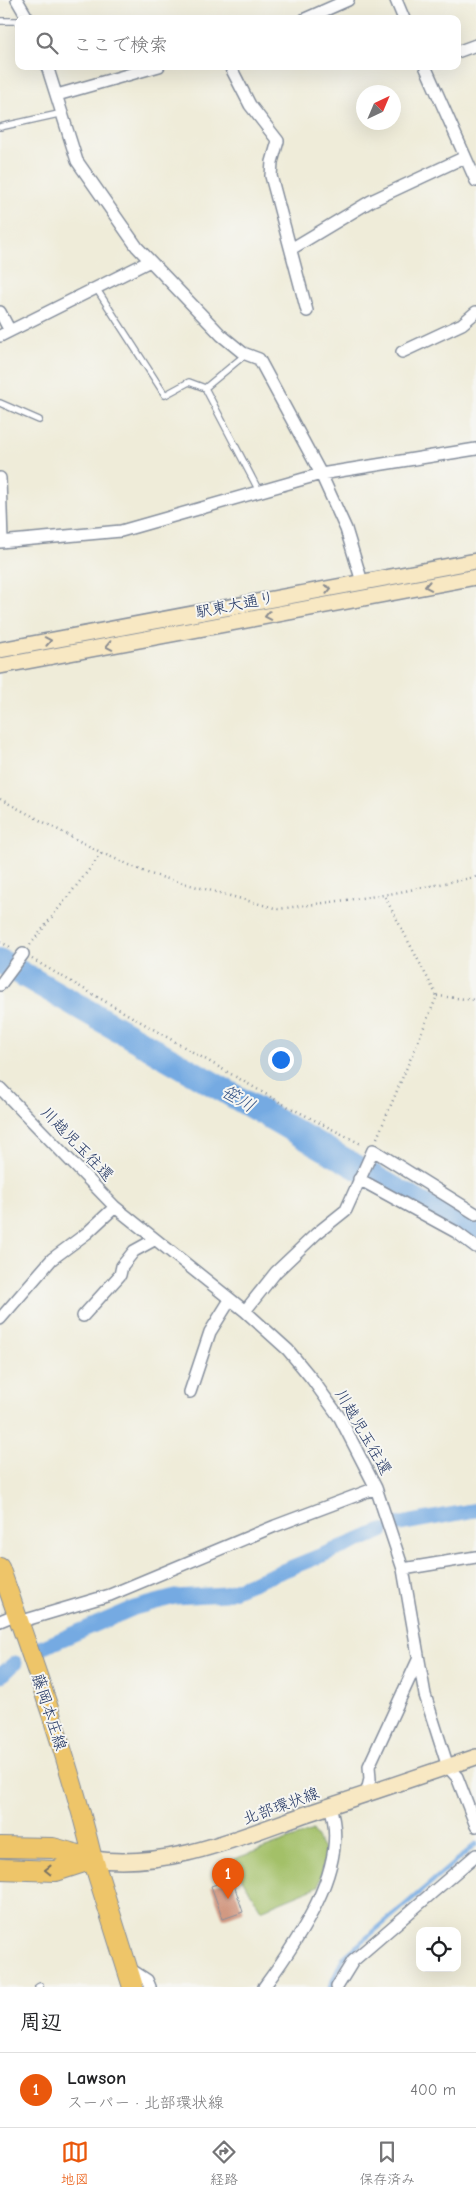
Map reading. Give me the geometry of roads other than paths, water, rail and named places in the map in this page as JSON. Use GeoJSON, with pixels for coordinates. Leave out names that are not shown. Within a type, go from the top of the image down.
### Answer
{"type":"FeatureCollection","features":[{"type":"Feature","properties":{"kind":"highway"},"geometry":{"type":"LineString","coordinates":[[0,1847],[53,1848],[94,1859]]}},
{"type":"Feature","properties":{"kind":"highway"},"geometry":{"type":"LineString","coordinates":[[0,1869],[56,1871],[94,1859]]}},
{"type":"Feature","properties":{"kind":"highway"},"geometry":{"type":"LineString","coordinates":[[94,1859],[134,1987]]}},
{"type":"Feature","properties":{"kind":"main road","name":"藤岡本庄線"},"geometry":{"type":"LineString","coordinates":[[0,1567],[84,1820],[94,1859]]}},
{"type":"Feature","properties":{"kind":"street"},"geometry":{"type":"LineString","coordinates":[[17,0],[26,15]]}},
{"type":"Feature","properties":{"kind":"street"},"geometry":{"type":"LineString","coordinates":[[314,15],[348,0]]}},
{"type":"Feature","properties":{"kind":"street"},"geometry":{"type":"LineString","coordinates":[[396,0],[402,15]]}},
{"type":"Feature","properties":{"kind":"street"},"geometry":{"type":"LineString","coordinates":[[461,51],[476,45]]}},
{"type":"Feature","properties":{"kind":"street"},"geometry":{"type":"LineString","coordinates":[[49,70],[78,161],[137,247],[221,335],[246,354],[259,359],[321,474],[346,529],[362,582]]}},
{"type":"Feature","properties":{"kind":"street"},"geometry":{"type":"LineString","coordinates":[[58,95],[145,70]]}},
{"type":"Feature","properties":{"kind":"street"},"geometry":{"type":"LineString","coordinates":[[232,70],[250,105],[278,141],[272,162],[271,176],[307,312]]}},
{"type":"Feature","properties":{"kind":"street"},"geometry":{"type":"LineString","coordinates":[[427,70],[476,181]]}},
{"type":"Feature","properties":{"kind":"street"},"geometry":{"type":"LineString","coordinates":[[291,249],[371,201],[465,157]]}},
{"type":"Feature","properties":{"kind":"street"},"geometry":{"type":"LineString","coordinates":[[0,312],[5,334],[150,261]]}},
{"type":"Feature","properties":{"kind":"street"},"geometry":{"type":"LineString","coordinates":[[402,352],[462,324],[476,312]]}},
{"type":"Feature","properties":{"kind":"street"},"geometry":{"type":"LineString","coordinates":[[0,478],[1,542],[121,532],[321,474],[476,449]]}},
{"type":"Feature","properties":{"kind":"street","name":"駅東大通り"},"geometry":{"type":"LineString","coordinates":[[0,650],[476,561]]}},
{"type":"Feature","properties":{"kind":"street","name":"駅東大通り"},"geometry":{"type":"LineString","coordinates":[[0,666],[476,577]]}},
{"type":"Feature","properties":{"kind":"street"},"geometry":{"type":"LineString","coordinates":[[0,985],[23,954]]}},
{"type":"Feature","properties":{"kind":"street","name":"川越児玉往還"},"geometry":{"type":"LineString","coordinates":[[0,1088],[115,1207],[245,1311],[288,1350],[340,1418],[376,1488],[403,1569],[425,1695],[448,1767],[457,1777],[476,1826]]}},
{"type":"Feature","properties":{"kind":"street"},"geometry":{"type":"LineString","coordinates":[[245,1311],[276,1272],[316,1234],[346,1210],[372,1152],[476,1214]]}},
{"type":"Feature","properties":{"kind":"street"},"geometry":{"type":"LineString","coordinates":[[359,1179],[456,1232],[476,1247]]}},
{"type":"Feature","properties":{"kind":"street"},"geometry":{"type":"LineString","coordinates":[[0,1319],[52,1259],[87,1234],[115,1207]]}},
{"type":"Feature","properties":{"kind":"street"},"geometry":{"type":"LineString","coordinates":[[83,1316],[120,1275],[122,1266],[134,1251],[154,1240]]}},
{"type":"Feature","properties":{"kind":"street"},"geometry":{"type":"LineString","coordinates":[[190,1392],[210,1332],[230,1300]]}},
{"type":"Feature","properties":{"kind":"street"},"geometry":{"type":"LineString","coordinates":[[0,1621],[110,1596],[275,1526],[376,1488]]}},
{"type":"Feature","properties":{"kind":"street"},"geometry":{"type":"LineString","coordinates":[[403,1569],[476,1556]]}},
{"type":"Feature","properties":{"kind":"street"},"geometry":{"type":"LineString","coordinates":[[366,1795],[370,1779],[369,1766],[418,1660]]}},
{"type":"Feature","properties":{"kind":"street","name":"北部環状線"},"geometry":{"type":"LineString","coordinates":[[94,1859],[136,1861],[189,1854],[244,1838],[476,1757]]}},
{"type":"Feature","properties":{"kind":"street"},"geometry":{"type":"LineString","coordinates":[[264,1987],[310,1920],[323,1887],[334,1848],[336,1827],[330,1807]]}},
{"type":"Feature","properties":{"kind":"street"},"geometry":{"type":"LineString","coordinates":[[337,1987],[353,1961],[476,1855]]}},
{"type":"Feature","properties":{"kind":"street"},"geometry":{"type":"LineString","coordinates":[[126,1966],[138,1973],[146,1980],[150,1987]]}},
{"type":"Feature","properties":{"kind":"lane"},"geometry":{"type":"LineString","coordinates":[[0,21],[15,21]]}},
{"type":"Feature","properties":{"kind":"lane"},"geometry":{"type":"LineString","coordinates":[[0,127],[63,113]]}},
{"type":"Feature","properties":{"kind":"lane"},"geometry":{"type":"LineString","coordinates":[[96,288],[165,396],[189,382],[205,388],[259,491]]}},
{"type":"Feature","properties":{"kind":"lane"},"geometry":{"type":"LineString","coordinates":[[205,388],[246,354]]}},
{"type":"Feature","properties":{"kind":"lane"},"geometry":{"type":"LineString","coordinates":[[0,403],[39,420]]}},
{"type":"Feature","properties":{"kind":"waterway","name":"笹川"},"geometry":{"type":"LineString","coordinates":[[0,961],[476,1236]]}},
{"type":"Feature","properties":{"kind":"waterway"},"geometry":{"type":"LineString","coordinates":[[395,1525],[476,1510]]}},
{"type":"Feature","properties":{"kind":"waterway"},"geometry":{"type":"LineString","coordinates":[[41,1648],[134,1608],[175,1597],[225,1594],[382,1531]]}},
{"type":"Feature","properties":{"kind":"waterway"},"geometry":{"type":"LineString","coordinates":[[0,1676],[15,1663]]}},
{"type":"Feature","properties":{"kind":"waterway"},"geometry":{"type":"LineString","coordinates":[[330,1987],[343,1958],[476,1844]]}},
{"type":"Feature","properties":{"kind":"place","name":"Lawson"},"geometry":{"type":"Point","coordinates":[228,1899]}}]}
